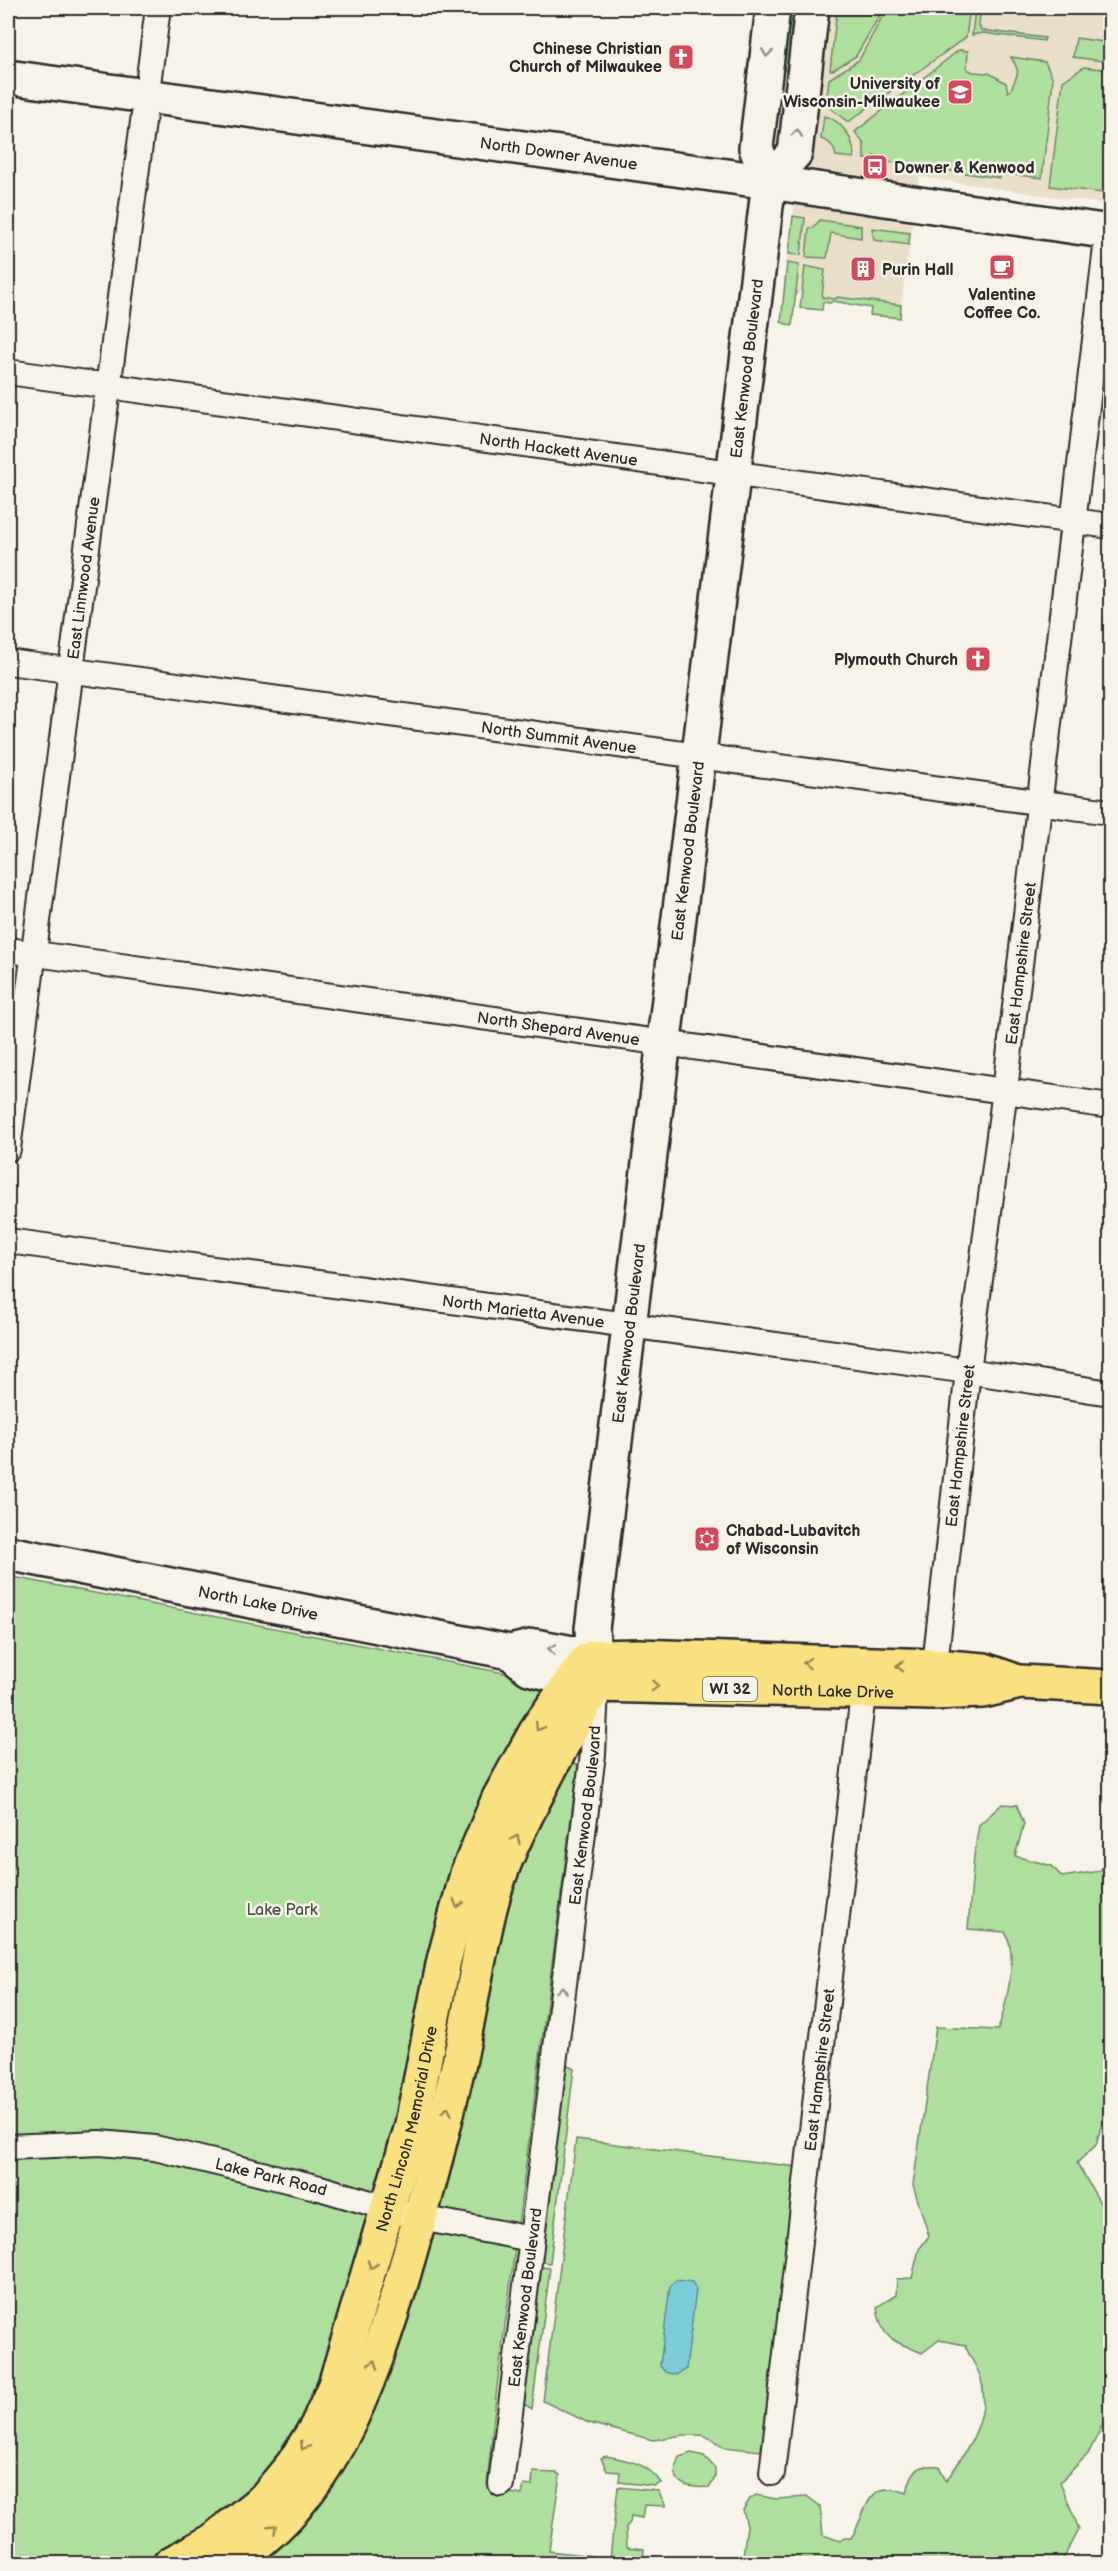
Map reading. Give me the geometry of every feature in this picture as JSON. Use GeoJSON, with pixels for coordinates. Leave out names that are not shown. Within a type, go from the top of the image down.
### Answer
{"type":"FeatureCollection","features":[{"type":"Feature","properties":{"kind":"main road","name":"North Lake Drive"},"geometry":{"type":"LineString","coordinates":[[587,1673],[638,1656],[864,1679],[934,1680],[984,1670],[1020,1682],[1110,1687]]}},
{"type":"Feature","properties":{"kind":"main road","name":"North Lincoln Memorial Drive"},"geometry":{"type":"LineString","coordinates":[[170,2564],[212,2541],[265,2498],[293,2464],[317,2426],[335,2385],[411,2129],[444,1960],[467,1874],[499,1798],[539,1726],[587,1673]]}},
{"type":"Feature","properties":{"kind":"main road","name":"North Lincoln Memorial Drive"},"geometry":{"type":"LineString","coordinates":[[227,2564],[269,2533],[298,2503],[329,2462],[357,2406],[382,2342],[421,2218],[460,2057],[491,1902],[510,1850],[587,1673]]}},
{"type":"Feature","properties":{"kind":"street","name":"East Linnwood Avenue"},"geometry":{"type":"LineString","coordinates":[[8,1149],[158,8]]}},
{"type":"Feature","properties":{"kind":"street","name":"East Kenwood Boulevard"},"geometry":{"type":"LineString","coordinates":[[501,2484],[593,1754],[587,1673],[592,1629],[666,1042],[769,182],[756,148],[773,8]]}},
{"type":"Feature","properties":{"kind":"street"},"geometry":{"type":"LineString","coordinates":[[769,182],[795,153],[812,8]]}},
{"type":"Feature","properties":{"kind":"street","name":"North Downer Avenue"},"geometry":{"type":"LineString","coordinates":[[8,77],[769,182],[1109,232]]}},
{"type":"Feature","properties":{"kind":"street","name":"East Hampshire Street"},"geometry":{"type":"LineString","coordinates":[[934,1680],[968,1371],[1005,1090],[1109,232]]}},
{"type":"Feature","properties":{"kind":"street","name":"North Hackett Avenue"},"geometry":{"type":"LineString","coordinates":[[8,372],[1110,526]]}},
{"type":"Feature","properties":{"kind":"street","name":"North Summit Avenue"},"geometry":{"type":"LineString","coordinates":[[8,662],[700,754],[1110,812]]}},
{"type":"Feature","properties":{"kind":"street","name":"North Shepard Avenue"},"geometry":{"type":"LineString","coordinates":[[8,950],[1110,1106]]}},
{"type":"Feature","properties":{"kind":"street","name":"North Marietta Avenue"},"geometry":{"type":"LineString","coordinates":[[8,1242],[968,1371],[1110,1393]]}},
{"type":"Feature","properties":{"kind":"street","name":"North Lake Drive"},"geometry":{"type":"LineString","coordinates":[[8,1553],[510,1652],[535,1646],[587,1673]]}},
{"type":"Feature","properties":{"kind":"street","name":"East Hampshire Street"},"geometry":{"type":"LineString","coordinates":[[772,2474],[864,1679]]}},
{"type":"Feature","properties":{"kind":"street","name":"Lake Park Road"},"geometry":{"type":"LineString","coordinates":[[8,2147],[75,2143],[138,2146],[183,2154],[227,2167],[320,2188],[421,2218],[531,2239]]}},
{"type":"Feature","properties":{"kind":"shaded area","name":"University of Wisconsin-Milwaukee"},"geometry":{"type":"Polygon","coordinates":[[[821,8],[1110,8],[1110,205],[919,177],[901,305],[783,292],[821,8]]]}},
{"type":"Feature","properties":{"kind":"green space"},"geometry":{"type":"Polygon","coordinates":[[[785,8],[800,8],[792,72],[786,71],[782,64],[785,8]]]}},
{"type":"Feature","properties":{"kind":"green space"},"geometry":{"type":"Polygon","coordinates":[[[837,8],[884,8],[856,56],[830,70],[837,8]]]}},
{"type":"Feature","properties":{"kind":"green space"},"geometry":{"type":"Polygon","coordinates":[[[891,8],[970,8],[966,37],[848,122],[826,105],[829,79],[859,60],[881,19],[891,8]]]}},
{"type":"Feature","properties":{"kind":"green space"},"geometry":{"type":"Polygon","coordinates":[[[975,8],[981,8],[979,25],[981,30],[1045,38],[1044,41],[983,33],[972,35],[975,8]]]}},
{"type":"Feature","properties":{"kind":"green space"},"geometry":{"type":"Polygon","coordinates":[[[1076,38],[1110,43],[1110,62],[1073,57],[1076,38]]]}},
{"type":"Feature","properties":{"kind":"green space"},"geometry":{"type":"Polygon","coordinates":[[[959,50],[968,51],[967,69],[973,72],[989,73],[1006,83],[1008,92],[1017,74],[1011,57],[1045,62],[1053,79],[1042,178],[1000,173],[998,174],[1000,178],[881,161],[881,157],[874,156],[873,160],[864,159],[864,144],[855,132],[959,50]]]}},
{"type":"Feature","properties":{"kind":"green space"},"geometry":{"type":"Polygon","coordinates":[[[1084,67],[1110,70],[1110,194],[1050,186],[1063,81],[1084,67]]]}},
{"type":"Feature","properties":{"kind":"green space"},"geometry":{"type":"Polygon","coordinates":[[[824,116],[842,126],[850,138],[854,158],[836,156],[832,145],[821,139],[824,116]]]}},
{"type":"Feature","properties":{"kind":"green space"},"geometry":{"type":"Polygon","coordinates":[[[793,216],[805,218],[801,255],[789,254],[793,216]]]}},
{"type":"Feature","properties":{"kind":"green space"},"geometry":{"type":"Polygon","coordinates":[[[820,220],[861,226],[861,238],[831,233],[827,258],[806,257],[809,228],[813,228],[820,220]]]}},
{"type":"Feature","properties":{"kind":"green space"},"geometry":{"type":"Polygon","coordinates":[[[872,228],[910,233],[909,245],[874,240],[872,228]]]}},
{"type":"Feature","properties":{"kind":"green space"},"geometry":{"type":"Polygon","coordinates":[[[787,263],[799,265],[792,326],[781,322],[787,263]]]}},
{"type":"Feature","properties":{"kind":"green space"},"geometry":{"type":"Polygon","coordinates":[[[805,266],[825,270],[822,297],[901,305],[900,318],[870,315],[871,308],[833,301],[823,302],[822,310],[800,308],[805,266]]]}},
{"type":"Feature","properties":{"kind":"green space","name":"Lake Park"},"geometry":{"type":"Polygon","coordinates":[[[8,1576],[519,1676],[562,1689],[574,1764],[578,1764],[497,2387],[487,2485],[506,2487],[511,2493],[522,2495],[524,2485],[532,2486],[533,2472],[560,2475],[549,2551],[610,2558],[618,2487],[658,2491],[666,2506],[644,2505],[642,2518],[631,2516],[630,2523],[626,2527],[627,2547],[644,2549],[643,2563],[8,2563],[8,1576]]]}},
{"type":"Feature","properties":{"kind":"green space"},"geometry":{"type":"Polygon","coordinates":[[[1002,1804],[1017,1805],[1024,1824],[1015,1856],[1052,1866],[1062,1877],[1100,1871],[1110,1854],[1110,2122],[1103,2119],[1096,2145],[1077,2163],[1110,2220],[1110,2410],[1088,2454],[1060,2482],[1079,2529],[1061,2563],[742,2563],[747,2526],[743,2510],[750,2499],[756,2495],[776,2499],[808,2497],[820,2506],[823,2535],[840,2541],[844,2538],[851,2538],[875,2493],[893,2489],[907,2493],[913,2475],[925,2466],[939,2466],[946,2481],[969,2446],[980,2420],[983,2407],[981,2379],[965,2345],[939,2340],[922,2353],[897,2342],[886,2334],[877,2307],[896,2295],[897,2279],[912,2278],[919,2249],[929,2236],[913,2185],[936,2027],[998,2030],[1004,2007],[1011,1967],[1009,1942],[1005,1932],[968,1929],[979,1825],[1002,1804]]]}},
{"type":"Feature","properties":{"kind":"green space"},"geometry":{"type":"Polygon","coordinates":[[[566,2064],[574,2068],[550,2263],[542,2262],[566,2064]]]}},
{"type":"Feature","properties":{"kind":"green space"},"geometry":{"type":"Polygon","coordinates":[[[576,2139],[797,2167],[761,2451],[724,2447],[701,2435],[683,2435],[653,2440],[589,2423],[543,2401],[576,2139]]]}},
{"type":"Feature","properties":{"kind":"green space"},"geometry":{"type":"Polygon","coordinates":[[[541,2267],[550,2268],[532,2409],[524,2404],[541,2267]]]}},
{"type":"Feature","properties":{"kind":"green space"},"geometry":{"type":"Polygon","coordinates":[[[691,2453],[704,2456],[715,2468],[715,2478],[709,2487],[687,2486],[677,2479],[676,2466],[679,2457],[691,2453]]]}},
{"type":"Feature","properties":{"kind":"green space"},"geometry":{"type":"Polygon","coordinates":[[[606,2456],[630,2461],[644,2467],[661,2483],[654,2486],[619,2482],[620,2472],[607,2471],[601,2458],[606,2456]]]}},
{"type":"Feature","properties":{"kind":"water"},"geometry":{"type":"Polygon","coordinates":[[[676,2280],[692,2282],[696,2289],[686,2369],[676,2375],[665,2372],[660,2366],[670,2286],[676,2280]]]}},
{"type":"Feature","properties":{"kind":"place","name":"Chinese Christian Church of Milwaukee"},"geometry":{"type":"Point","coordinates":[681,57]}},
{"type":"Feature","properties":{"kind":"place","name":"University of Wisconsin-Milwaukee"},"geometry":{"type":"Point","coordinates":[960,92]}},
{"type":"Feature","properties":{"kind":"place","name":"Downer & Kenwood"},"geometry":{"type":"Point","coordinates":[875,167]}},
{"type":"Feature","properties":{"kind":"place","name":"Valentine Coffee Co."},"geometry":{"type":"Point","coordinates":[1002,267]}},
{"type":"Feature","properties":{"kind":"place","name":"Purin Hall"},"geometry":{"type":"Point","coordinates":[863,269]}},
{"type":"Feature","properties":{"kind":"place","name":"Plymouth Church"},"geometry":{"type":"Point","coordinates":[978,659]}},
{"type":"Feature","properties":{"kind":"place","name":"Chabad-Lubavitch of Wisconsin"},"geometry":{"type":"Point","coordinates":[707,1539]}}]}
